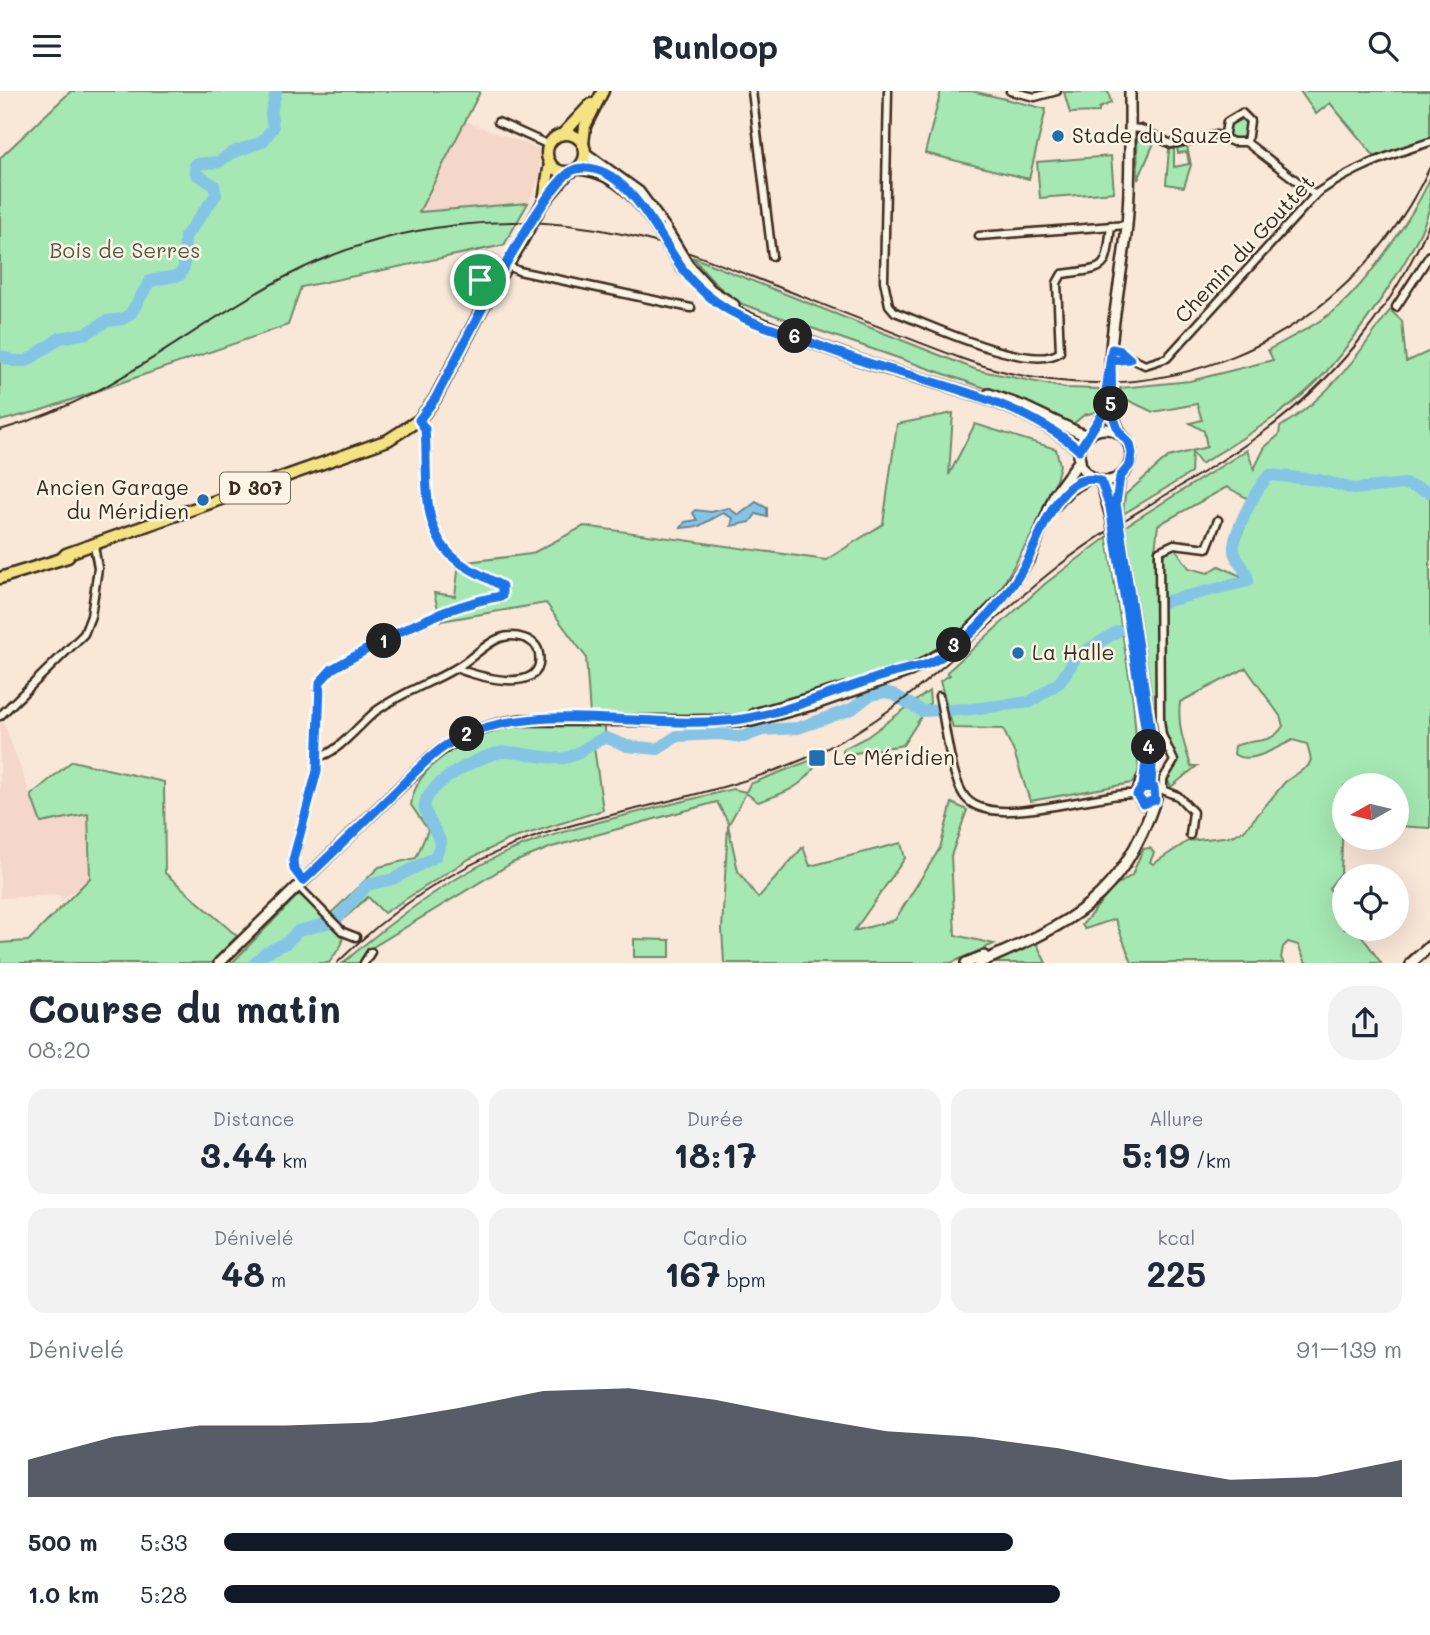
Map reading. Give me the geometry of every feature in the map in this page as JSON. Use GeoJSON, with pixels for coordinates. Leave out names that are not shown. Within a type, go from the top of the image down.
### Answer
{"type":"FeatureCollection","features":[{"type":"Feature","properties":{"kind":"main road"},"geometry":{"type":"LineString","coordinates":[[600,91],[585,113],[549,145],[550,163],[558,170],[601,173],[622,185],[661,228]]}},
{"type":"Feature","properties":{"kind":"main road"},"geometry":{"type":"LineString","coordinates":[[543,203],[573,170],[584,148],[585,126],[600,91]]}},
{"type":"Feature","properties":{"kind":"main road"},"geometry":{"type":"LineString","coordinates":[[219,963],[430,758],[463,736],[484,727],[521,720],[736,720],[918,667],[956,645],[993,608],[1024,568],[1055,494],[1103,413],[1127,225],[1130,91]]}},
{"type":"Feature","properties":{"kind":"main road"},"geometry":{"type":"LineString","coordinates":[[563,134],[575,136],[584,148],[639,192],[685,267],[708,295],[741,317],[881,367],[968,392],[1020,412],[1079,455],[1096,479],[1115,520]]}},
{"type":"Feature","properties":{"kind":"main road","name":"D 307"},"geometry":{"type":"LineString","coordinates":[[0,578],[388,440],[419,420],[435,399],[498,278],[543,203],[550,163]]}},
{"type":"Feature","properties":{"kind":"main road"},"geometry":{"type":"LineString","coordinates":[[685,267],[711,290],[743,311],[883,361],[1025,407],[1090,434],[1107,428],[1119,432]]}},
{"type":"Feature","properties":{"kind":"main road"},"geometry":{"type":"LineString","coordinates":[[979,963],[1060,926],[1096,900],[1130,857],[1148,803],[1148,745],[1115,520],[1120,477],[1130,465],[1132,454],[1127,440],[1119,432],[1111,409],[1110,366]]}},
{"type":"Feature","properties":{"kind":"main road"},"geometry":{"type":"LineString","coordinates":[[1043,525],[1058,500],[1082,480],[1120,477]]}},
{"type":"Feature","properties":{"kind":"main road"},"geometry":{"type":"LineString","coordinates":[[966,963],[1045,929],[1077,910],[1094,895],[1129,849],[1148,803],[1156,796],[1150,789]]}},
{"type":"Feature","properties":{"kind":"main road"},"geometry":{"type":"LineString","coordinates":[[1411,963],[1430,946]]}},
{"type":"Feature","properties":{"kind":"street"},"geometry":{"type":"LineString","coordinates":[[752,91],[772,256]]}},
{"type":"Feature","properties":{"kind":"street"},"geometry":{"type":"LineString","coordinates":[[887,91],[884,281],[889,305],[895,311],[979,344],[1025,357],[1053,357],[1060,352],[1057,282],[1062,274],[1098,269],[1107,261],[1111,225]]}},
{"type":"Feature","properties":{"kind":"street"},"geometry":{"type":"LineString","coordinates":[[1010,91],[1035,97],[1057,91]]}},
{"type":"Feature","properties":{"kind":"street"},"geometry":{"type":"LineString","coordinates":[[1224,138],[1227,122],[1242,113],[1250,121],[1247,142]]}},
{"type":"Feature","properties":{"kind":"street"},"geometry":{"type":"LineString","coordinates":[[498,122],[549,145]]}},
{"type":"Feature","properties":{"kind":"street"},"geometry":{"type":"LineString","coordinates":[[1130,128],[1141,129],[1171,144],[1217,135],[1247,142],[1315,195]]}},
{"type":"Feature","properties":{"kind":"street","name":"Chemin du Gouttet"},"geometry":{"type":"LineString","coordinates":[[1112,349],[1121,351],[1130,359],[1145,365],[1167,358],[1315,195],[1342,176],[1375,160],[1430,142]]}},
{"type":"Feature","properties":{"kind":"street"},"geometry":{"type":"LineString","coordinates":[[979,236],[1127,225]]}},
{"type":"Feature","properties":{"kind":"street"},"geometry":{"type":"LineString","coordinates":[[1396,307],[1430,255]]}},
{"type":"Feature","properties":{"kind":"street"},"geometry":{"type":"LineString","coordinates":[[508,264],[668,305],[691,308]]}},
{"type":"Feature","properties":{"kind":"street"},"geometry":{"type":"LineString","coordinates":[[484,305],[475,293],[476,286],[480,280],[498,278]]}},
{"type":"Feature","properties":{"kind":"street","name":"Chemin du Gouttet"},"geometry":{"type":"LineString","coordinates":[[1110,366],[1130,359]]}},
{"type":"Feature","properties":{"kind":"street"},"geometry":{"type":"LineString","coordinates":[[356,937],[337,926],[325,914],[301,884],[294,869],[293,860],[311,803],[319,756],[317,690],[325,674],[360,653],[445,611],[471,601],[502,596],[502,586],[459,563],[437,537],[428,511],[425,429],[419,420]]}},
{"type":"Feature","properties":{"kind":"street"},"geometry":{"type":"LineString","coordinates":[[939,696],[957,780],[963,796],[984,810],[998,813],[1150,789],[1163,779],[1174,761],[1162,735],[1160,720],[1158,551],[1174,544],[1207,548],[1218,520]]}},
{"type":"Feature","properties":{"kind":"street"},"geometry":{"type":"LineString","coordinates":[[0,716],[84,634],[92,616],[98,568],[90,547]]}},
{"type":"Feature","properties":{"kind":"street"},"geometry":{"type":"LineString","coordinates":[[319,756],[331,754],[365,719],[398,695],[456,668],[501,638],[526,638],[537,645],[540,657],[535,671],[524,678],[499,682],[456,668]]}},
{"type":"Feature","properties":{"kind":"street"},"geometry":{"type":"LineString","coordinates":[[1150,789],[1187,803],[1193,812],[1190,835]]}},
{"type":"Feature","properties":{"kind":"street"},"geometry":{"type":"LineString","coordinates":[[364,963],[371,952]]}},
{"type":"Feature","properties":{"kind":"shaded area"},"geometry":{"type":"Polygon","coordinates":[[[465,121],[539,149],[540,178],[528,203],[419,212],[465,121]]]}},
{"type":"Feature","properties":{"kind":"shaded area"},"geometry":{"type":"Polygon","coordinates":[[[3,721],[41,823],[88,813],[90,878],[61,902],[60,895],[0,898],[0,724],[3,721]]]}},
{"type":"Feature","properties":{"kind":"green space","name":"Bois de Serres"},"geometry":{"type":"Polygon","coordinates":[[[71,91],[477,91],[480,92],[419,212],[528,203],[504,245],[301,287],[288,325],[39,411],[0,421],[0,158],[71,91]]]}},
{"type":"Feature","properties":{"kind":"green space"},"geometry":{"type":"Polygon","coordinates":[[[941,91],[972,91],[1046,109],[1029,179],[925,153],[941,91]]]}},
{"type":"Feature","properties":{"kind":"green space"},"geometry":{"type":"Polygon","coordinates":[[[1108,91],[1111,103],[1099,108],[1099,112],[1070,113],[1064,92],[1108,91]]]}},
{"type":"Feature","properties":{"kind":"green space"},"geometry":{"type":"Polygon","coordinates":[[[1300,91],[1430,91],[1430,139],[1375,157],[1330,103],[1316,114],[1300,91]]]}},
{"type":"Feature","properties":{"kind":"green space"},"geometry":{"type":"Polygon","coordinates":[[[1238,118],[1246,121],[1249,129],[1246,137],[1238,140],[1230,137],[1227,129],[1230,121],[1238,118]]]}},
{"type":"Feature","properties":{"kind":"green space"},"geometry":{"type":"Polygon","coordinates":[[[1139,132],[1154,143],[1138,180],[1137,134],[1139,132]]]}},
{"type":"Feature","properties":{"kind":"green space"},"geometry":{"type":"Polygon","coordinates":[[[1187,146],[1191,165],[1184,187],[1166,184],[1169,149],[1174,149],[1174,167],[1189,164],[1187,152],[1178,153],[1177,148],[1187,146]]]}},
{"type":"Feature","properties":{"kind":"green space"},"geometry":{"type":"Polygon","coordinates":[[[1111,156],[1114,192],[1040,198],[1037,162],[1111,156]]]}},
{"type":"Feature","properties":{"kind":"green space"},"geometry":{"type":"Polygon","coordinates":[[[1430,178],[1430,205],[1414,245],[1386,292],[1326,372],[1283,411],[1201,464],[1192,452],[1191,473],[1123,514],[1125,495],[1168,457],[1207,447],[1204,431],[1190,423],[1202,420],[1197,404],[1153,412],[1123,398],[1120,388],[1190,381],[1273,360],[1268,350],[1328,316],[1356,290],[1404,225],[1430,178]]]}},
{"type":"Feature","properties":{"kind":"green space"},"geometry":{"type":"Polygon","coordinates":[[[692,257],[977,370],[1065,388],[1101,389],[1100,411],[1084,415],[1073,424],[1011,397],[742,304],[719,287],[692,257]]]}},
{"type":"Feature","properties":{"kind":"green space"},"geometry":{"type":"Polygon","coordinates":[[[1390,310],[1402,321],[1406,362],[1430,351],[1430,828],[1409,827],[1409,773],[1332,773],[1332,851],[1342,851],[1341,864],[1332,864],[1332,884],[1329,888],[1332,893],[1332,941],[1365,941],[1381,963],[1306,963],[1298,945],[1288,942],[1283,947],[1281,958],[1284,963],[1132,963],[1115,919],[1085,929],[1082,925],[1113,888],[1132,875],[1143,849],[1150,848],[1154,853],[1150,862],[1153,864],[1188,841],[1232,836],[1245,830],[1285,782],[1308,766],[1311,760],[1307,744],[1293,740],[1255,757],[1240,757],[1234,754],[1235,746],[1267,739],[1283,726],[1280,716],[1246,668],[1180,702],[1180,727],[1191,766],[1197,766],[1171,787],[1165,775],[1173,766],[1162,735],[1159,706],[1152,705],[1124,527],[1247,450],[1254,469],[1265,447],[1279,435],[1280,427],[1313,403],[1354,360],[1390,310]],[[1227,487],[1158,525],[1154,558],[1175,548],[1189,568],[1208,573],[1219,566],[1243,577],[1245,584],[1250,581],[1250,575],[1236,550],[1254,502],[1227,487]]]}},
{"type":"Feature","properties":{"kind":"green space"},"geometry":{"type":"Polygon","coordinates":[[[953,413],[949,475],[975,424],[1056,449],[1060,465],[1034,531],[994,600],[935,655],[746,714],[590,716],[586,657],[546,603],[441,621],[434,593],[455,596],[459,563],[531,554],[584,526],[826,560],[883,524],[897,424],[953,413]]]}},
{"type":"Feature","properties":{"kind":"green space"},"geometry":{"type":"Polygon","coordinates":[[[1107,537],[1133,701],[1139,775],[1132,783],[1030,801],[1014,752],[1003,729],[953,728],[940,681],[950,675],[947,672],[1046,583],[1107,537]]]}},
{"type":"Feature","properties":{"kind":"green space"},"geometry":{"type":"Polygon","coordinates":[[[929,691],[930,703],[903,745],[843,755],[843,749],[867,737],[929,691]]]}},
{"type":"Feature","properties":{"kind":"green space"},"geometry":{"type":"Polygon","coordinates":[[[521,720],[605,720],[605,734],[593,740],[603,810],[508,840],[467,860],[384,913],[368,897],[338,924],[343,932],[342,944],[329,963],[232,963],[299,894],[326,918],[379,867],[416,858],[428,830],[411,805],[416,788],[425,773],[453,750],[521,720]]]}},
{"type":"Feature","properties":{"kind":"green space"},"geometry":{"type":"Polygon","coordinates":[[[72,761],[164,782],[165,873],[237,936],[211,963],[0,963],[0,943],[28,941],[90,878],[88,814],[41,823],[31,795],[72,761]]]}},
{"type":"Feature","properties":{"kind":"green space"},"geometry":{"type":"Polygon","coordinates":[[[809,761],[814,768],[803,781],[789,790],[758,802],[746,793],[729,824],[717,802],[552,847],[512,863],[373,947],[365,963],[343,963],[428,897],[475,868],[522,846],[600,822],[733,789],[746,792],[750,784],[809,761]]]}},
{"type":"Feature","properties":{"kind":"green space"},"geometry":{"type":"Polygon","coordinates":[[[952,803],[967,810],[951,856],[955,935],[994,944],[951,963],[724,963],[722,929],[728,825],[738,871],[758,898],[803,847],[810,866],[901,843],[905,858],[854,931],[895,920],[940,848],[952,803]]]}},
{"type":"Feature","properties":{"kind":"green space"},"geometry":{"type":"Polygon","coordinates":[[[634,939],[670,940],[670,957],[634,957],[634,939]]]}},
{"type":"Feature","properties":{"kind":"green space"},"geometry":{"type":"Polygon","coordinates":[[[1036,942],[1046,963],[991,963],[1036,942]]]}},
{"type":"Feature","properties":{"kind":"water"},"geometry":{"type":"Polygon","coordinates":[[[756,502],[767,508],[767,517],[756,514],[750,522],[731,526],[733,518],[723,513],[699,526],[681,528],[685,522],[697,520],[693,513],[695,510],[711,512],[728,508],[739,515],[756,502]]]}},
{"type":"Feature","properties":{"kind":"waterway"},"geometry":{"type":"LineString","coordinates":[[0,356],[14,361],[27,361],[60,338],[87,333],[107,321],[123,319],[131,313],[150,281],[180,275],[184,267],[185,237],[216,195],[214,185],[196,174],[195,164],[219,162],[231,153],[262,142],[273,128],[271,114],[276,91]]}},
{"type":"Feature","properties":{"kind":"waterway"},"geometry":{"type":"LineString","coordinates":[[1163,602],[1248,581],[1235,555],[1234,543],[1247,510],[1270,475],[1320,480],[1354,489],[1405,484],[1430,492]]}},
{"type":"Feature","properties":{"kind":"waterway"},"geometry":{"type":"LineString","coordinates":[[255,963],[265,953],[286,943],[298,931],[335,921],[367,885],[393,879],[435,857],[441,843],[426,813],[426,800],[443,781],[483,758],[505,752],[564,758],[607,738],[627,746],[658,749],[677,736],[719,734],[743,737],[762,730],[798,728],[852,709],[870,695],[885,692],[922,711],[972,709],[1030,702],[1060,682],[1077,656],[1118,631]]}},
{"type":"Feature","properties":{"kind":"railway"},"geometry":{"type":"LineString","coordinates":[[0,430],[79,400],[149,361],[250,297],[327,258],[410,232],[497,222],[584,227],[665,245],[721,264],[963,359],[1033,378],[1103,383],[1170,375],[1235,356],[1294,324],[1348,282],[1393,229],[1430,167]]}},
{"type":"Feature","properties":{"kind":"railway"},"geometry":{"type":"LineString","coordinates":[[337,963],[361,940],[413,899],[469,865],[499,851],[562,828],[715,789],[775,770],[842,740],[876,719],[938,672],[1057,567],[1104,533],[1251,441],[1307,396],[1333,371],[1378,316],[1415,255],[1430,222]]}},
{"type":"Feature","properties":{"kind":"place","name":"Stade du Sauze"},"geometry":{"type":"Point","coordinates":[1058,136]}},
{"type":"Feature","properties":{"kind":"place","name":"Ancien Garage du Méridien"},"geometry":{"type":"Point","coordinates":[203,500]}},
{"type":"Feature","properties":{"kind":"place","name":"La Halle"},"geometry":{"type":"Point","coordinates":[1018,653]}},
{"type":"Feature","properties":{"kind":"place","name":"Le Méridien"},"geometry":{"type":"Point","coordinates":[817,758]}},
{"type":"Feature","properties":{"kind":"route"},"geometry":{"type":"LineString","coordinates":[[480,280],[475,293],[484,305],[435,399],[419,420],[425,429],[428,511],[437,537],[459,563],[502,586],[502,596],[471,601],[445,611],[360,653],[325,674],[317,690],[317,771],[311,803],[293,860],[294,869],[303,881],[430,758],[445,746],[484,727],[521,720],[736,720],[918,667],[936,658],[956,645],[1013,585],[1058,500],[1082,480],[1092,477],[1101,481],[1110,507],[1149,750],[1143,786],[1154,788],[1155,800],[1143,804],[1137,795],[1143,786],[1151,786],[1153,746],[1116,503],[1120,477],[1130,465],[1132,454],[1130,444],[1119,432],[1111,409],[1111,361],[1130,359],[1121,351],[1112,349],[1103,413],[1079,450],[1020,412],[968,392],[881,367],[741,317],[692,281],[645,210],[622,185],[591,170],[577,169],[569,172],[544,201],[513,257],[497,279],[492,277],[480,280]]}}]}
